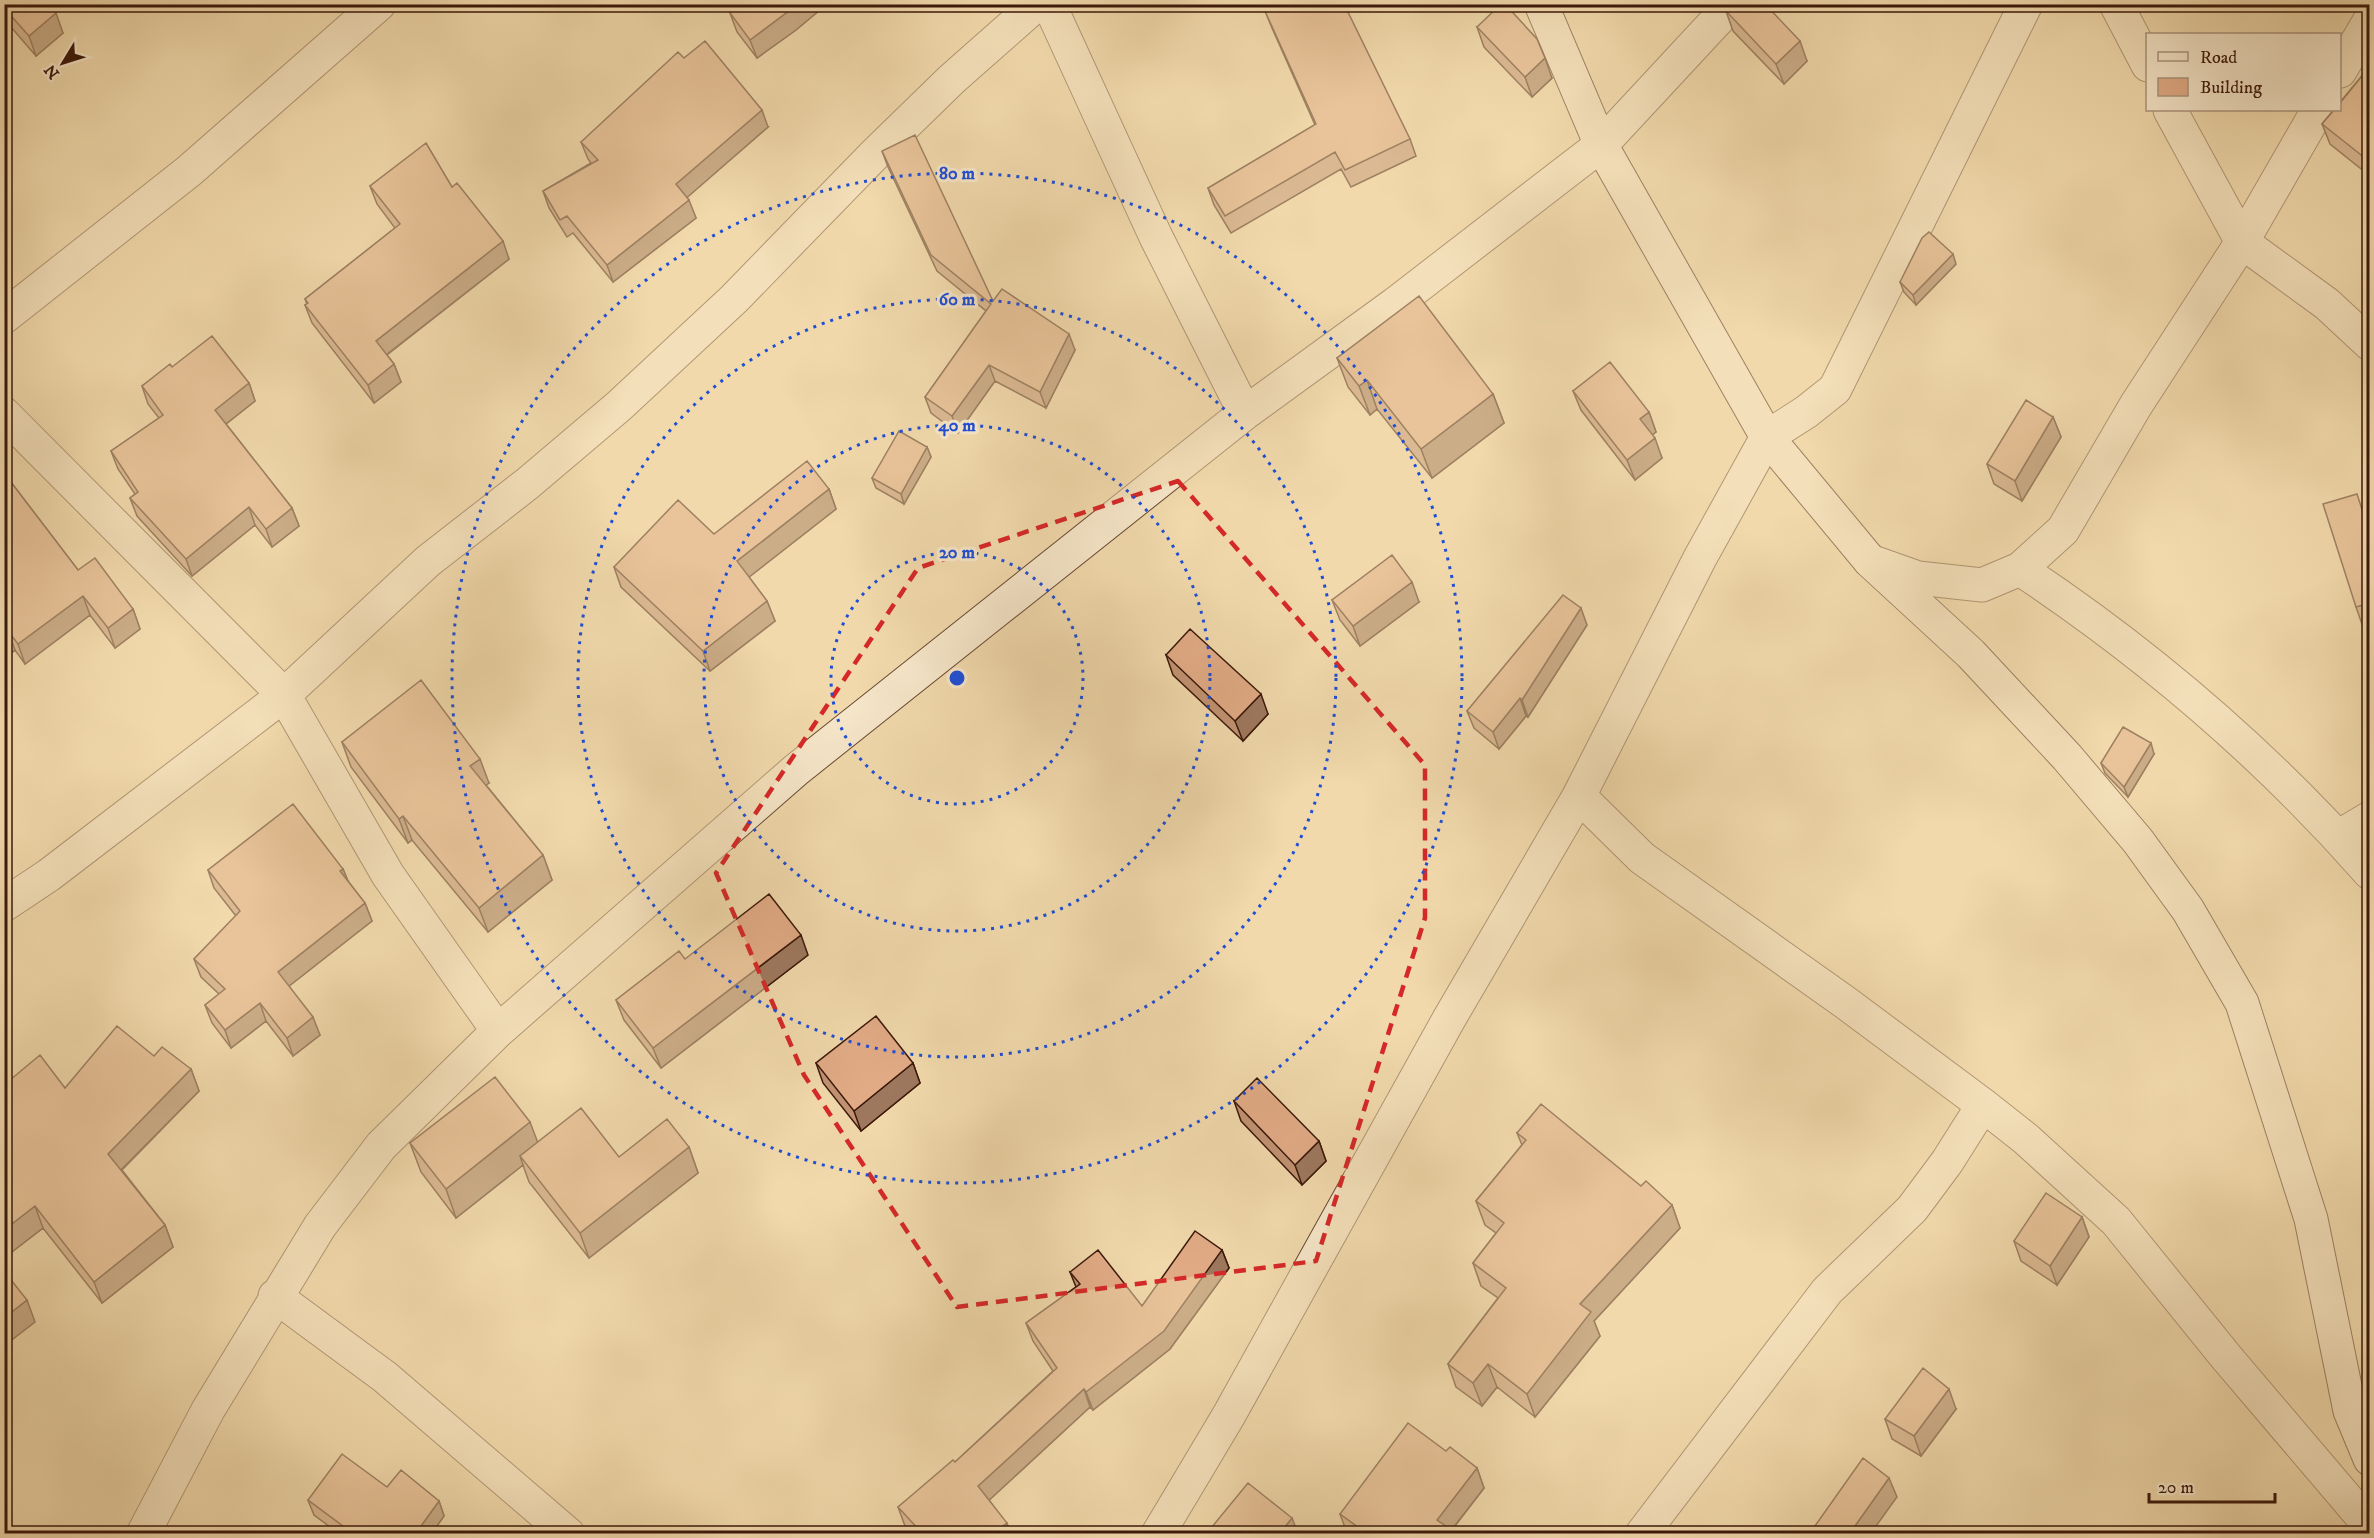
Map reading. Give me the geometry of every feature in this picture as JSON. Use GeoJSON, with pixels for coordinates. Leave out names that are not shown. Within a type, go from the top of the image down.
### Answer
{"type":"FeatureCollection","features":[{"type":"Feature","properties":{"kind":"street"},"geometry":{"type":"LineString","coordinates":[[4,317],[189,171],[379,4]]}},
{"type":"Feature","properties":{"kind":"street"},"geometry":{"type":"LineString","coordinates":[[4,905],[49,875],[284,695],[428,561],[527,484],[619,406],[734,299],[876,153],[952,79],[1037,4]]}},
{"type":"Feature","properties":{"kind":"street"},"geometry":{"type":"LineString","coordinates":[[1049,4],[1156,237],[1245,413]]}},
{"type":"Feature","properties":{"kind":"street"},"geometry":{"type":"LineString","coordinates":[[1542,4],[1601,145],[1767,437],[1870,561],[1971,654],[2067,757],[2117,816],[2188,910],[2242,1003],[2311,1219],[2350,1411],[2370,1459]]}},
{"type":"Feature","properties":{"kind":"street"},"geometry":{"type":"LineString","coordinates":[[143,1533],[208,1410],[275,1296],[320,1226],[381,1146],[498,1031],[796,770],[1245,413],[1395,304],[1601,145],[1732,4]]}},
{"type":"Feature","properties":{"kind":"street"},"geometry":{"type":"LineString","coordinates":[[1158,1533],[1229,1415],[1449,1019],[1580,796],[1700,558],[1767,437],[1806,412],[1835,389],[2025,4]]}},
{"type":"Feature","properties":{"kind":"street"},"geometry":{"type":"LineString","coordinates":[[2116,4],[2146,61]]}},
{"type":"Feature","properties":{"kind":"street"},"geometry":{"type":"LineString","coordinates":[[2341,69],[2370,20]]}},
{"type":"Feature","properties":{"kind":"street"},"geometry":{"type":"LineString","coordinates":[[2171,111],[2242,242],[2327,304],[2370,344]]}},
{"type":"Feature","properties":{"kind":"street"},"geometry":{"type":"LineString","coordinates":[[1870,561],[1918,578],[1982,585],[2020,569],[2063,530],[2136,405],[2242,242],[2317,111]]}},
{"type":"Feature","properties":{"kind":"street"},"geometry":{"type":"LineString","coordinates":[[4,414],[284,695],[388,875],[498,1031]]}},
{"type":"Feature","properties":{"kind":"street"},"geometry":{"type":"LineString","coordinates":[[2020,569],[2087,613],[2244,744],[2338,837],[2370,873]]}},
{"type":"Feature","properties":{"kind":"street"},"geometry":{"type":"LineString","coordinates":[[1580,796],[1642,858],[1846,1003],[1983,1105],[2026,1139],[2116,1221],[2227,1358],[2370,1526]]}},
{"type":"Feature","properties":{"kind":"street"},"geometry":{"type":"LineString","coordinates":[[2338,837],[2370,818]]}},
{"type":"Feature","properties":{"kind":"street"},"geometry":{"type":"LineString","coordinates":[[1642,1533],[1827,1291],[1911,1209],[1947,1162],[1983,1105]]}},
{"type":"Feature","properties":{"kind":"street"},"geometry":{"type":"LineString","coordinates":[[275,1296],[385,1377],[568,1533]]}},
{"type":"Feature","properties":{"kind":"highlighted area"},"geometry":{"type":"Polygon","coordinates":[[[1178,481],[1425,765],[1425,918],[1316,1261],[957,1307],[804,1075],[716,873],[918,568],[1178,481]]]}},
{"type":"Feature","properties":{"kind":"building"},"geometry":{"type":"Polygon","coordinates":[[[4,4],[48,4],[56,13],[29,36],[4,8],[4,4]]]}},
{"type":"Feature","properties":{"kind":"building"},"geometry":{"type":"Polygon","coordinates":[[[741,4],[798,4],[750,40],[730,13],[741,4]]]}},
{"type":"Feature","properties":{"kind":"building"},"geometry":{"type":"Polygon","coordinates":[[[1281,4],[1344,4],[1410,139],[1345,170],[1335,152],[1225,216],[1208,188],[1316,124],[1265,11],[1281,4]]]}},
{"type":"Feature","properties":{"kind":"building"},"geometry":{"type":"Polygon","coordinates":[[[1501,4],[1505,4],[1537,39],[1545,58],[1525,77],[1477,27],[1501,4]]]}},
{"type":"Feature","properties":{"kind":"building"},"geometry":{"type":"Polygon","coordinates":[[[1731,4],[1765,4],[1800,41],[1776,64],[1726,11],[1731,4]]]}},
{"type":"Feature","properties":{"kind":"building"},"geometry":{"type":"Polygon","coordinates":[[[705,41],[762,110],[676,184],[689,200],[607,265],[567,216],[560,220],[543,191],[598,160],[581,142],[678,52],[684,58],[705,41]]]}},
{"type":"Feature","properties":{"kind":"building"},"geometry":{"type":"Polygon","coordinates":[[[2370,66],[2370,162],[2322,124],[2333,111],[2341,111],[2341,102],[2370,66]]]}},
{"type":"Feature","properties":{"kind":"building"},"geometry":{"type":"Polygon","coordinates":[[[915,135],[993,301],[1002,289],[1069,334],[1040,392],[989,365],[952,416],[925,397],[991,304],[931,255],[882,151],[915,135]]]}},
{"type":"Feature","properties":{"kind":"building"},"geometry":{"type":"Polygon","coordinates":[[[426,143],[452,187],[457,183],[503,241],[376,341],[394,364],[368,385],[305,305],[308,303],[305,299],[400,224],[370,186],[426,143]]]}},
{"type":"Feature","properties":{"kind":"building"},"geometry":{"type":"Polygon","coordinates":[[[1929,232],[1953,254],[1913,295],[1900,282],[1922,238],[1929,232]]]}},
{"type":"Feature","properties":{"kind":"building"},"geometry":{"type":"Polygon","coordinates":[[[1419,296],[1493,394],[1421,449],[1367,380],[1359,386],[1337,358],[1419,296]]]}},
{"type":"Feature","properties":{"kind":"building"},"geometry":{"type":"Polygon","coordinates":[[[212,336],[249,383],[215,410],[292,508],[266,529],[249,507],[186,559],[130,498],[138,492],[111,451],[163,415],[142,386],[170,364],[172,367],[212,336]]]}},
{"type":"Feature","properties":{"kind":"building"},"geometry":{"type":"Polygon","coordinates":[[[1610,362],[1649,412],[1640,419],[1655,438],[1627,460],[1573,391],[1610,362]]]}},
{"type":"Feature","properties":{"kind":"building"},"geometry":{"type":"Polygon","coordinates":[[[2026,400],[2053,417],[2015,481],[1987,464],[2026,400]]]}},
{"type":"Feature","properties":{"kind":"building"},"geometry":{"type":"Polygon","coordinates":[[[899,431],[927,447],[901,494],[872,478],[899,431]]]}},
{"type":"Feature","properties":{"kind":"building"},"geometry":{"type":"Polygon","coordinates":[[[807,461],[829,489],[737,561],[767,601],[703,651],[614,567],[678,500],[714,534],[807,461]]]}},
{"type":"Feature","properties":{"kind":"building"},"geometry":{"type":"Polygon","coordinates":[[[4,473],[78,570],[95,558],[133,609],[108,628],[83,596],[18,644],[8,631],[4,633],[4,473]]]}},
{"type":"Feature","properties":{"kind":"building"},"geometry":{"type":"Polygon","coordinates":[[[2357,494],[2370,534],[2370,603],[2356,607],[2323,504],[2357,494]]]}},
{"type":"Feature","properties":{"kind":"building"},"geometry":{"type":"Polygon","coordinates":[[[1392,555],[1412,582],[1353,626],[1332,600],[1392,555]]]}},
{"type":"Feature","properties":{"kind":"building"},"geometry":{"type":"Polygon","coordinates":[[[1563,595],[1581,608],[1522,700],[1520,698],[1493,732],[1467,711],[1563,595]]]}},
{"type":"Feature","properties":{"kind":"building"},"geometry":{"type":"Polygon","coordinates":[[[1190,629],[1261,694],[1235,721],[1166,655],[1190,629]]]}},
{"type":"Feature","properties":{"kind":"building"},"geometry":{"type":"Polygon","coordinates":[[[421,680],[480,759],[470,766],[543,855],[479,908],[403,816],[399,819],[342,742],[421,680]]]}},
{"type":"Feature","properties":{"kind":"building"},"geometry":{"type":"Polygon","coordinates":[[[2123,727],[2151,743],[2124,787],[2101,763],[2123,727]]]}},
{"type":"Feature","properties":{"kind":"building"},"geometry":{"type":"Polygon","coordinates":[[[293,804],[343,869],[340,871],[365,903],[278,972],[313,1017],[287,1038],[260,1003],[225,1030],[205,1005],[225,989],[194,959],[240,911],[208,870],[293,804]]]}},
{"type":"Feature","properties":{"kind":"building"},"geometry":{"type":"Polygon","coordinates":[[[769,894],[801,935],[653,1048],[616,1000],[679,951],[685,959],[769,894]]]}},
{"type":"Feature","properties":{"kind":"building"},"geometry":{"type":"Polygon","coordinates":[[[876,1016],[913,1063],[854,1111],[816,1063],[876,1016]]]}},
{"type":"Feature","properties":{"kind":"building"},"geometry":{"type":"Polygon","coordinates":[[[117,1026],[154,1056],[162,1047],[191,1069],[108,1154],[165,1225],[94,1282],[35,1206],[4,1230],[4,1187],[12,1181],[4,1171],[4,1085],[40,1055],[65,1088],[117,1026]]]}},
{"type":"Feature","properties":{"kind":"building"},"geometry":{"type":"Polygon","coordinates":[[[495,1077],[530,1122],[446,1189],[410,1143],[495,1077]]]}},
{"type":"Feature","properties":{"kind":"building"},"geometry":{"type":"Polygon","coordinates":[[[1257,1078],[1319,1141],[1295,1165],[1234,1101],[1257,1078]]]}},
{"type":"Feature","properties":{"kind":"building"},"geometry":{"type":"Polygon","coordinates":[[[1541,1104],[1641,1186],[1646,1181],[1672,1205],[1580,1304],[1591,1312],[1527,1394],[1488,1364],[1473,1383],[1448,1364],[1506,1288],[1473,1263],[1504,1223],[1476,1201],[1526,1140],[1517,1133],[1541,1104]]]}},
{"type":"Feature","properties":{"kind":"building"},"geometry":{"type":"Polygon","coordinates":[[[581,1108],[619,1157],[667,1119],[689,1147],[580,1233],[520,1156],[581,1108]]]}},
{"type":"Feature","properties":{"kind":"building"},"geometry":{"type":"Polygon","coordinates":[[[2046,1193],[2082,1217],[2050,1266],[2014,1241],[2046,1193]]]}},
{"type":"Feature","properties":{"kind":"building"},"geometry":{"type":"Polygon","coordinates":[[[1195,1231],[1222,1250],[1164,1331],[1086,1392],[1084,1389],[978,1486],[1007,1523],[993,1533],[922,1533],[898,1507],[953,1460],[955,1462],[1057,1368],[1026,1323],[1080,1284],[1070,1272],[1098,1250],[1142,1306],[1195,1231]]]}},
{"type":"Feature","properties":{"kind":"building"},"geometry":{"type":"Polygon","coordinates":[[[4,1271],[27,1300],[4,1318],[4,1271]]]}},
{"type":"Feature","properties":{"kind":"building"},"geometry":{"type":"Polygon","coordinates":[[[1923,1368],[1949,1389],[1914,1436],[1885,1419],[1923,1368]]]}},
{"type":"Feature","properties":{"kind":"building"},"geometry":{"type":"Polygon","coordinates":[[[1408,1423],[1446,1451],[1450,1447],[1477,1468],[1437,1520],[1456,1533],[1366,1533],[1340,1514],[1408,1423]]]}},
{"type":"Feature","properties":{"kind":"building"},"geometry":{"type":"Polygon","coordinates":[[[342,1454],[387,1487],[401,1470],[439,1501],[416,1533],[351,1533],[308,1500],[342,1454]]]}},
{"type":"Feature","properties":{"kind":"building"},"geometry":{"type":"Polygon","coordinates":[[[1863,1458],[1889,1478],[1850,1533],[1810,1533],[1863,1458]]]}},
{"type":"Feature","properties":{"kind":"building"},"geometry":{"type":"Polygon","coordinates":[[[1248,1483],[1292,1518],[1280,1533],[1207,1533],[1248,1483]]]}}]}
